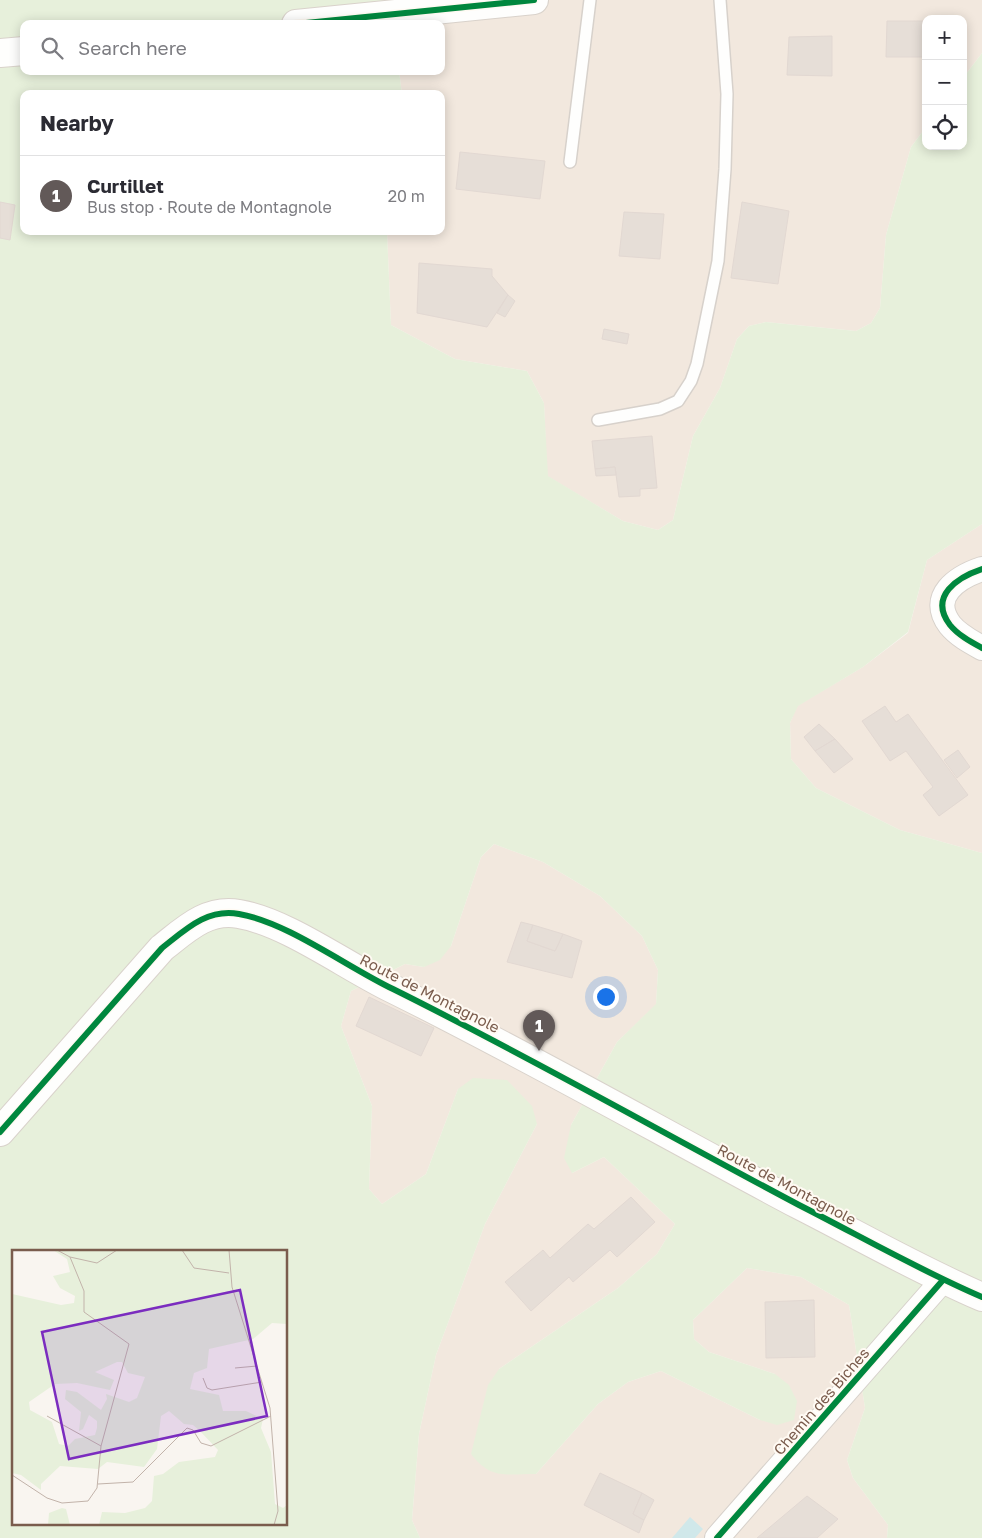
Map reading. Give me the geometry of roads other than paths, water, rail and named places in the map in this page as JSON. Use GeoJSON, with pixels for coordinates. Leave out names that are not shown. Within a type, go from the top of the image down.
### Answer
{"type":"FeatureCollection","features":[{"type":"Feature","properties":{"kind":"street"},"geometry":{"type":"LineString","coordinates":[[336,20],[534,0]]}},
{"type":"Feature","properties":{"kind":"street"},"geometry":{"type":"LineString","coordinates":[[0,53],[20,51]]}},
{"type":"Feature","properties":{"kind":"street"},"geometry":{"type":"LineString","coordinates":[[982,569],[967,574],[951,584],[944,599],[943,611],[950,625],[982,648]]}},
{"type":"Feature","properties":{"kind":"street","name":"Route de Montagnole"},"geometry":{"type":"LineString","coordinates":[[0,1132],[162,948],[188,927],[210,914],[238,913],[281,927],[368,977],[506,1046],[768,1188],[943,1280],[982,1297]]}},
{"type":"Feature","properties":{"kind":"street","name":"Chemin des Biches"},"geometry":{"type":"LineString","coordinates":[[717,1538],[943,1280]]}},
{"type":"Feature","properties":{"kind":"lane"},"geometry":{"type":"LineString","coordinates":[[570,162],[590,0]]}},
{"type":"Feature","properties":{"kind":"lane"},"geometry":{"type":"LineString","coordinates":[[598,420],[660,409],[678,401],[691,381],[697,364],[718,260],[725,169],[727,94],[720,0]]}},
{"type":"Feature","properties":{"kind":"water"},"geometry":{"type":"Polygon","coordinates":[[[690,1517],[703,1529],[695,1538],[672,1538],[690,1517]]]}},
{"type":"Feature","properties":{"kind":"place","name":"Curtillet"},"geometry":{"type":"Point","coordinates":[539,1051]}}]}
